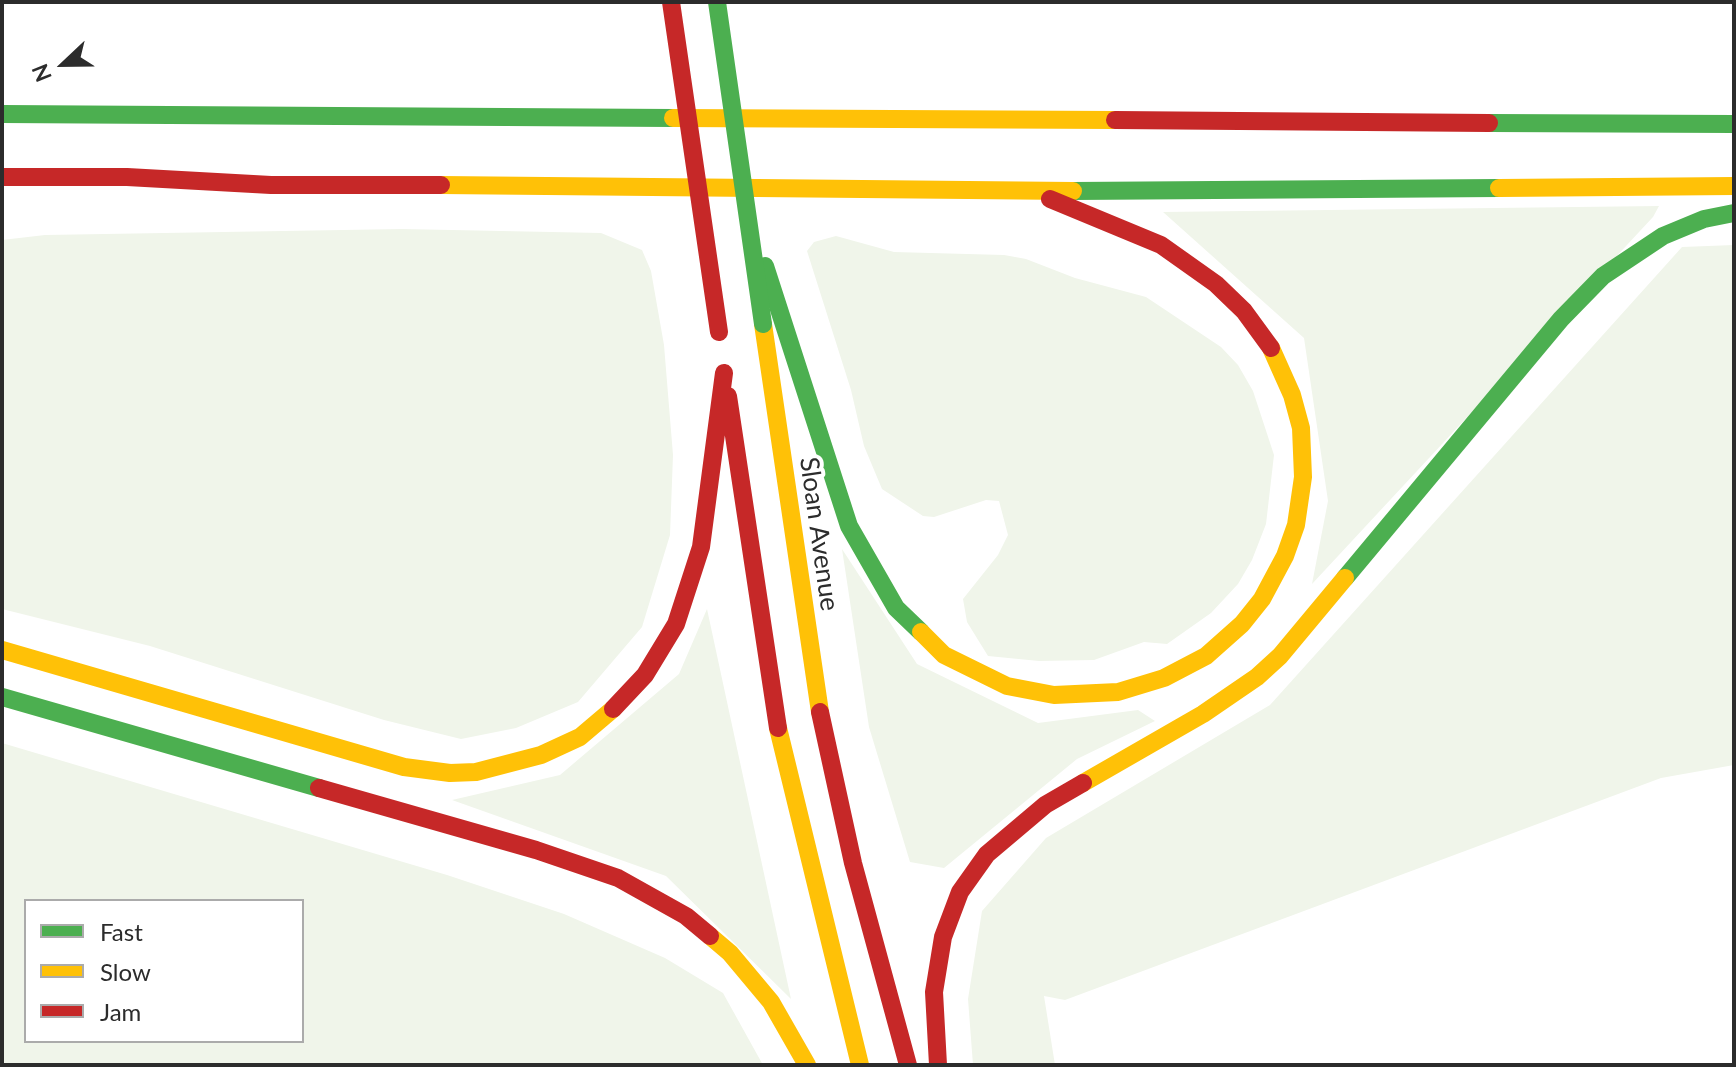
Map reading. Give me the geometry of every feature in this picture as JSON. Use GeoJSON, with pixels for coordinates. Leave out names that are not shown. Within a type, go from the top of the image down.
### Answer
{"type":"FeatureCollection","features":[{"type":"Feature","properties":{"kind":"main road"},"geometry":{"type":"LineString","coordinates":[[671,2],[773,707],[860,1065]]}},
{"type":"Feature","properties":{"kind":"main road","name":"Sloan Avenue"},"geometry":{"type":"LineString","coordinates":[[717,2],[820,710],[853,863],[908,1065]]}},
{"type":"Feature","properties":{"kind":"main road"},"geometry":{"type":"LineString","coordinates":[[2,114],[1734,124]]}},
{"type":"Feature","properties":{"kind":"main road"},"geometry":{"type":"LineString","coordinates":[[2,177],[127,177],[271,185],[723,185],[1030,191],[1734,186]]}},
{"type":"Feature","properties":{"kind":"main road"},"geometry":{"type":"LineString","coordinates":[[115,196],[271,185]]}},
{"type":"Feature","properties":{"kind":"main road"},"geometry":{"type":"LineString","coordinates":[[747,213],[849,526],[883,589],[925,640],[978,674],[1022,690],[1054,695],[1118,692],[1178,672],[1206,656],[1242,624],[1262,599],[1285,556],[1298,518],[1303,477],[1301,428],[1292,395],[1257,327],[1207,277],[1161,245],[1030,191]]}},
{"type":"Feature","properties":{"kind":"main road"},"geometry":{"type":"LineString","coordinates":[[938,1065],[934,992],[943,937],[960,892],[987,854],[1045,805],[1203,714],[1257,677],[1280,656],[1561,319],[1603,276],[1663,236],[1704,219],[1734,213]]}},
{"type":"Feature","properties":{"kind":"main road"},"geometry":{"type":"LineString","coordinates":[[2,650],[404,767],[450,773],[476,772],[541,755],[580,737],[620,703],[653,663],[676,624],[701,547],[722,353]]}},
{"type":"Feature","properties":{"kind":"main road"},"geometry":{"type":"LineString","coordinates":[[2,697],[536,850],[618,878],[686,916],[730,953],[771,1002],[807,1065]]}},
{"type":"Feature","properties":{"kind":"shaded area"},"geometry":{"type":"Polygon","coordinates":[[[1659,206],[1653,217],[1312,584],[1328,501],[1304,338],[1163,212],[1659,206]]]}},
{"type":"Feature","properties":{"kind":"shaded area"},"geometry":{"type":"Polygon","coordinates":[[[402,229],[601,233],[642,250],[651,271],[664,345],[673,455],[670,535],[642,627],[578,702],[516,728],[461,739],[384,720],[150,646],[2,609],[2,240],[45,235],[402,229]]]}},
{"type":"Feature","properties":{"kind":"shaded area"},"geometry":{"type":"Polygon","coordinates":[[[836,236],[894,252],[1004,255],[1026,259],[1075,278],[1146,297],[1221,347],[1238,365],[1253,391],[1274,455],[1266,524],[1252,560],[1238,584],[1211,613],[1167,644],[1144,642],[1094,660],[1039,661],[988,656],[967,622],[963,599],[998,555],[1008,535],[999,501],[986,500],[934,517],[923,516],[882,489],[864,446],[851,390],[807,251],[814,242],[836,236]]]}},
{"type":"Feature","properties":{"kind":"shaded area"},"geometry":{"type":"Polygon","coordinates":[[[1734,245],[1734,765],[1661,778],[1065,1000],[1044,996],[1055,1065],[973,1065],[968,999],[982,911],[1046,838],[1270,705],[1682,247],[1734,245]]]}},
{"type":"Feature","properties":{"kind":"shaded area"},"geometry":{"type":"Polygon","coordinates":[[[842,549],[917,664],[1038,723],[1138,710],[1155,721],[1077,759],[944,868],[910,862],[869,727],[842,549]]]}},
{"type":"Feature","properties":{"kind":"shaded area"},"geometry":{"type":"Polygon","coordinates":[[[707,609],[791,999],[666,876],[452,800],[560,775],[679,674],[707,609]]]}},
{"type":"Feature","properties":{"kind":"shaded area"},"geometry":{"type":"Polygon","coordinates":[[[2,743],[447,875],[564,914],[665,958],[723,993],[763,1065],[2,1065],[2,743]]]}},
{"type":"Feature","properties":{"kind":"traffic: fast"},"geometry":{"type":"LineString","coordinates":[[717,2],[763,324]]}},
{"type":"Feature","properties":{"kind":"traffic: fast"},"geometry":{"type":"LineString","coordinates":[[2,114],[673,118]]}},
{"type":"Feature","properties":{"kind":"traffic: fast"},"geometry":{"type":"LineString","coordinates":[[1489,123],[1734,124]]}},
{"type":"Feature","properties":{"kind":"traffic: fast"},"geometry":{"type":"LineString","coordinates":[[1073,191],[1499,188]]}},
{"type":"Feature","properties":{"kind":"traffic: fast"},"geometry":{"type":"LineString","coordinates":[[1345,578],[1561,319],[1603,276],[1663,236],[1704,219],[1734,213]]}},
{"type":"Feature","properties":{"kind":"traffic: fast"},"geometry":{"type":"LineString","coordinates":[[765,266],[849,526],[896,608],[921,632]]}},
{"type":"Feature","properties":{"kind":"traffic: fast"},"geometry":{"type":"LineString","coordinates":[[2,697],[319,788]]}},
{"type":"Feature","properties":{"kind":"traffic: slow"},"geometry":{"type":"LineString","coordinates":[[673,118],[1115,120]]}},
{"type":"Feature","properties":{"kind":"traffic: slow"},"geometry":{"type":"LineString","coordinates":[[441,185],[1073,191]]}},
{"type":"Feature","properties":{"kind":"traffic: slow"},"geometry":{"type":"LineString","coordinates":[[1499,188],[1734,186]]}},
{"type":"Feature","properties":{"kind":"traffic: slow"},"geometry":{"type":"LineString","coordinates":[[763,324],[820,712]]}},
{"type":"Feature","properties":{"kind":"traffic: slow"},"geometry":{"type":"LineString","coordinates":[[921,632],[944,655],[1007,686],[1054,695],[1118,692],[1164,678],[1206,656],[1242,624],[1262,599],[1285,556],[1296,525],[1303,477],[1301,428],[1292,395],[1271,348]]}},
{"type":"Feature","properties":{"kind":"traffic: slow"},"geometry":{"type":"LineString","coordinates":[[1083,783],[1203,714],[1257,677],[1280,656],[1345,578]]}},
{"type":"Feature","properties":{"kind":"traffic: slow"},"geometry":{"type":"LineString","coordinates":[[2,650],[404,767],[450,773],[476,772],[541,755],[580,737],[613,709]]}},
{"type":"Feature","properties":{"kind":"traffic: slow"},"geometry":{"type":"LineString","coordinates":[[778,728],[860,1065]]}},
{"type":"Feature","properties":{"kind":"traffic: slow"},"geometry":{"type":"LineString","coordinates":[[710,936],[730,953],[771,1002],[807,1065]]}},
{"type":"Feature","properties":{"kind":"traffic: jam"},"geometry":{"type":"LineString","coordinates":[[671,2],[719,332]]}},
{"type":"Feature","properties":{"kind":"traffic: jam"},"geometry":{"type":"LineString","coordinates":[[1115,120],[1489,123]]}},
{"type":"Feature","properties":{"kind":"traffic: jam"},"geometry":{"type":"LineString","coordinates":[[2,177],[127,177],[271,185],[441,185]]}},
{"type":"Feature","properties":{"kind":"traffic: jam"},"geometry":{"type":"LineString","coordinates":[[1050,199],[1161,245],[1216,284],[1244,311],[1271,348]]}},
{"type":"Feature","properties":{"kind":"traffic: jam"},"geometry":{"type":"LineString","coordinates":[[613,709],[645,675],[676,624],[701,547],[724,373]]}},
{"type":"Feature","properties":{"kind":"traffic: jam"},"geometry":{"type":"LineString","coordinates":[[728,396],[778,728]]}},
{"type":"Feature","properties":{"kind":"traffic: jam"},"geometry":{"type":"LineString","coordinates":[[820,712],[853,863],[908,1065]]}},
{"type":"Feature","properties":{"kind":"traffic: jam"},"geometry":{"type":"LineString","coordinates":[[938,1065],[934,992],[943,937],[960,892],[987,854],[1045,805],[1083,783]]}},
{"type":"Feature","properties":{"kind":"traffic: jam"},"geometry":{"type":"LineString","coordinates":[[319,788],[536,850],[618,878],[686,916],[710,936]]}}]}
